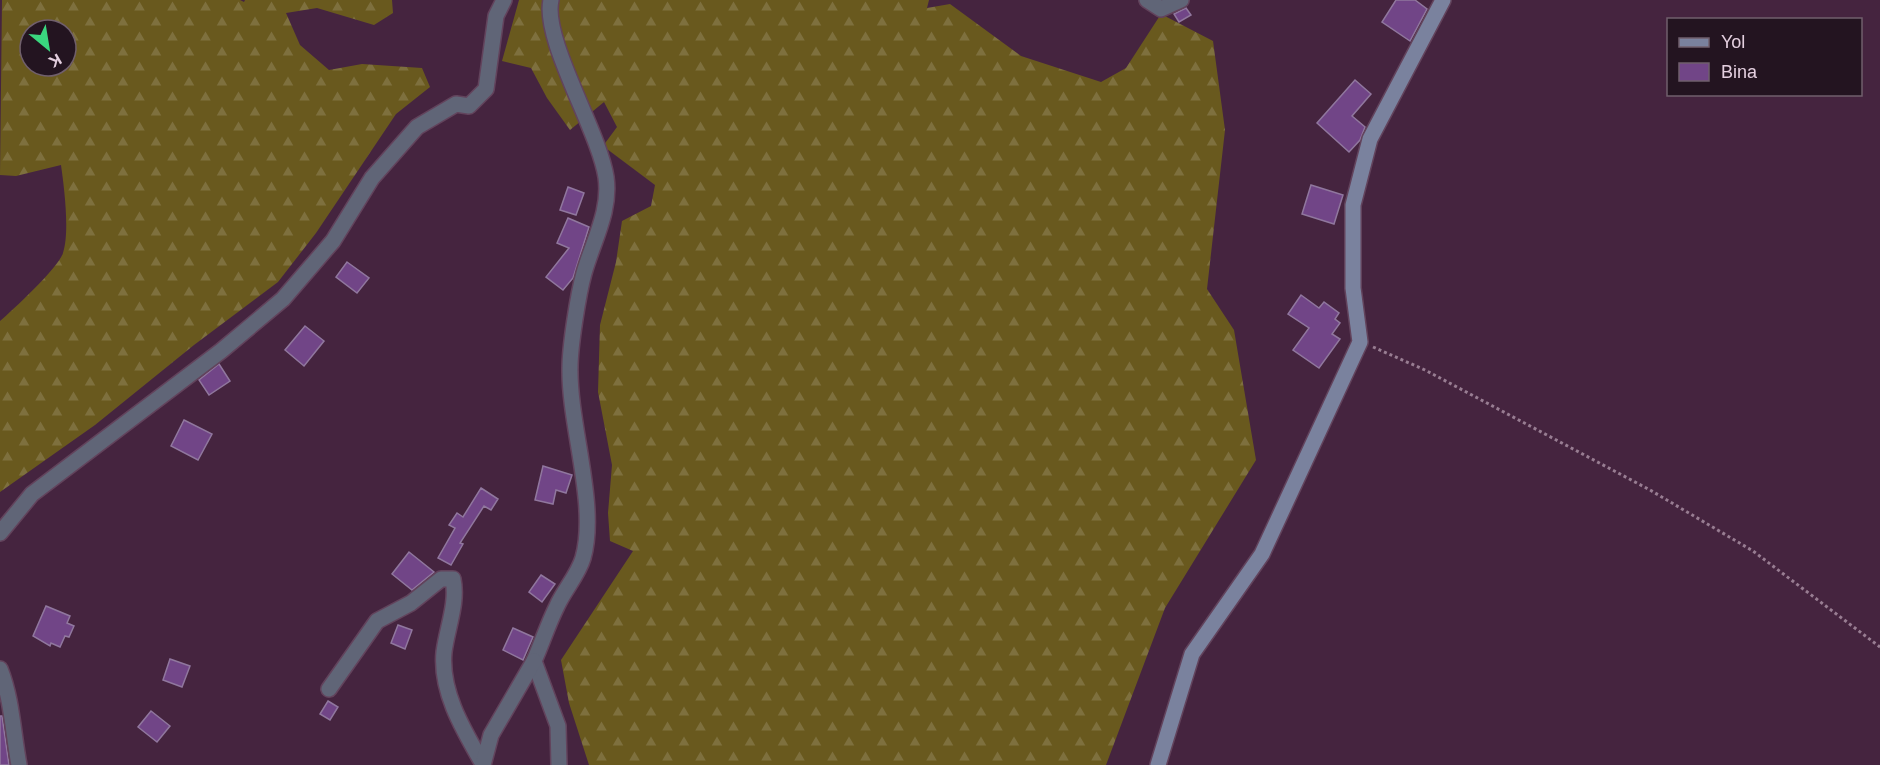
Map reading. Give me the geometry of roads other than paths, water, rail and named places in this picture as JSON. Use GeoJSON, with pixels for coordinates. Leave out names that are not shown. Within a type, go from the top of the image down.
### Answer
{"type":"FeatureCollection","features":[{"type":"Feature","properties":{"kind":"street"},"geometry":{"type":"LineString","coordinates":[[0,533],[32,494],[220,351],[283,299],[333,240],[372,178],[417,127],[456,104],[469,106],[481,96],[486,89],[496,16],[504,0]]}},
{"type":"Feature","properties":{"kind":"street"},"geometry":{"type":"LineString","coordinates":[[483,765],[491,735],[534,661],[557,606],[583,559],[588,522],[575,434],[570,368],[584,275],[605,215],[606,178],[597,142],[559,47],[549,9],[551,0]]}},
{"type":"Feature","properties":{"kind":"street"},"geometry":{"type":"LineString","coordinates":[[1147,0],[1161,9],[1181,0]]}},
{"type":"Feature","properties":{"kind":"street"},"geometry":{"type":"LineString","coordinates":[[1158,765],[1192,654],[1262,554],[1360,342],[1353,288],[1353,205],[1370,139],[1443,0]]}},
{"type":"Feature","properties":{"kind":"street"},"geometry":{"type":"LineString","coordinates":[[329,689],[377,621],[411,603],[441,579],[453,579],[452,610],[444,655],[450,701],[483,765]]}},
{"type":"Feature","properties":{"kind":"street"},"geometry":{"type":"LineString","coordinates":[[534,661],[558,726],[558,765]]}},
{"type":"Feature","properties":{"kind":"street"},"geometry":{"type":"LineString","coordinates":[[0,669],[8,688],[11,726],[20,765]]}}]}
